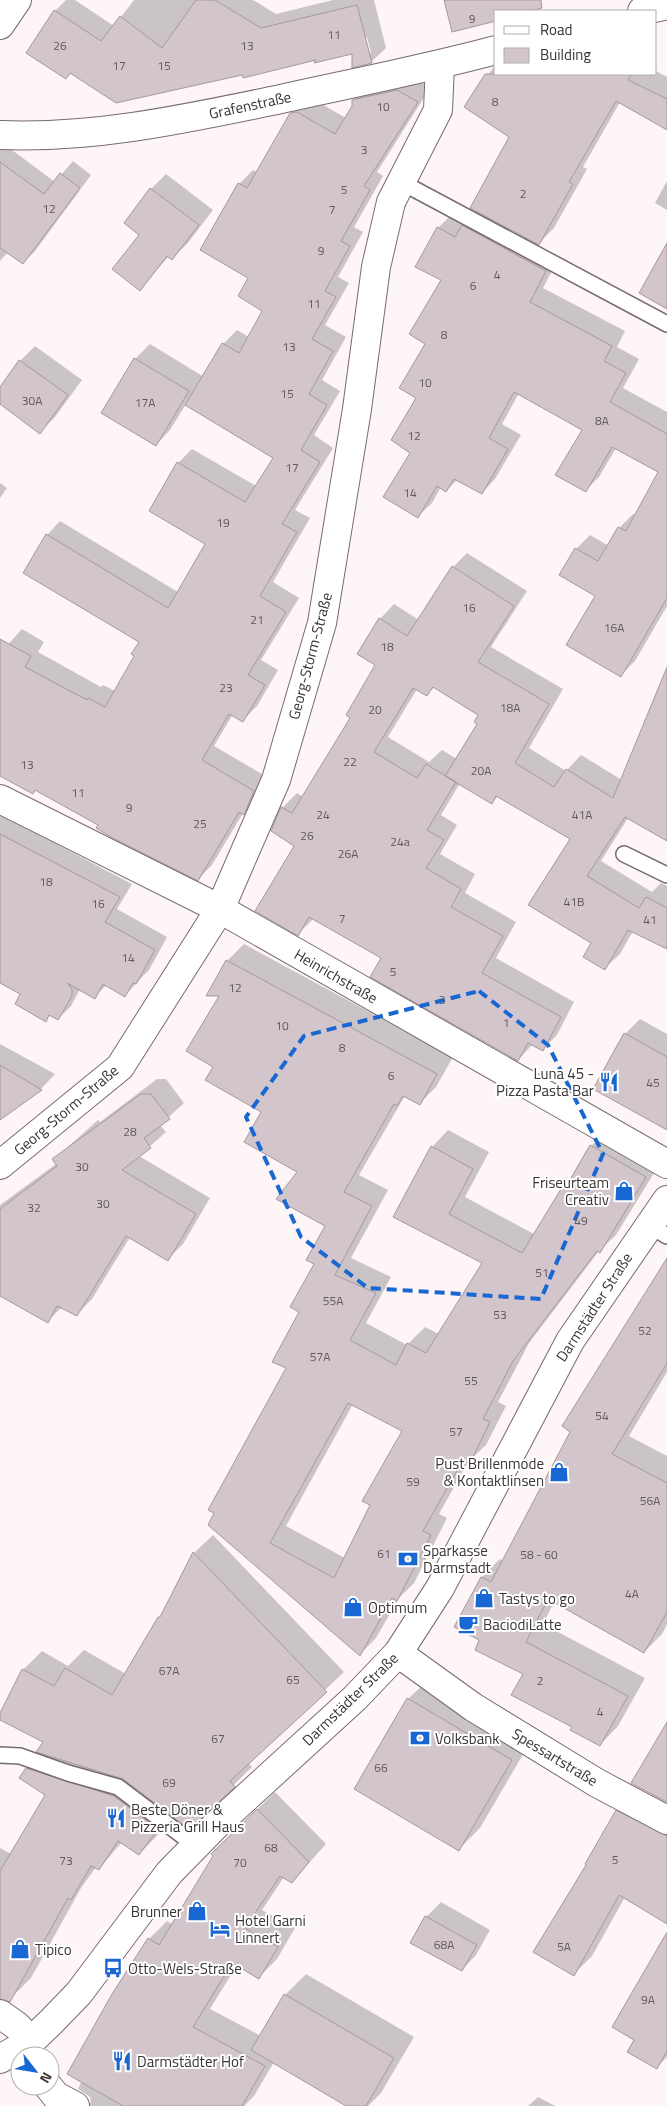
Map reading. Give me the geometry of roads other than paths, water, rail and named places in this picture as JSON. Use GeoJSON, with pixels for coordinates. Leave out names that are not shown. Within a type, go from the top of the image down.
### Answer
{"type":"FeatureCollection","features":[{"type":"Feature","properties":{"kind":"street"},"geometry":{"type":"LineString","coordinates":[[0,25],[17,0]]}},
{"type":"Feature","properties":{"kind":"street"},"geometry":{"type":"LineString","coordinates":[[646,10],[667,5]]}},
{"type":"Feature","properties":{"kind":"street","name":"Grafenstraße"},"geometry":{"type":"LineString","coordinates":[[0,135],[128,128],[201,116],[440,65],[494,51]]}},
{"type":"Feature","properties":{"kind":"street","name":"Georg-Storm-Straße"},"geometry":{"type":"LineString","coordinates":[[0,1165],[120,1067],[220,910],[276,780],[322,623],[357,409],[376,267],[391,202],[438,110],[440,65]]}},
{"type":"Feature","properties":{"kind":"street","name":"Heinrichstraße"},"geometry":{"type":"LineString","coordinates":[[0,799],[220,910],[667,1164]]}},
{"type":"Feature","properties":{"kind":"street","name":"Darmstädter Straße"},"geometry":{"type":"LineString","coordinates":[[24,2046],[79,1993],[169,1873],[355,1698],[398,1653],[440,1588],[570,1341],[658,1230],[667,1200]]}},
{"type":"Feature","properties":{"kind":"street","name":"Spessartstraße"},"geometry":{"type":"LineString","coordinates":[[398,1653],[473,1707],[597,1783],[667,1820]]}},
{"type":"Feature","properties":{"kind":"street"},"geometry":{"type":"LineString","coordinates":[[0,2014],[17,2026],[18,2046]]}},
{"type":"Feature","properties":{"kind":"lane"},"geometry":{"type":"LineString","coordinates":[[401,182],[667,324]]}},
{"type":"Feature","properties":{"kind":"lane"},"geometry":{"type":"LineString","coordinates":[[624,854],[667,875]]}},
{"type":"Feature","properties":{"kind":"lane"},"geometry":{"type":"LineString","coordinates":[[0,1755],[20,1756],[68,1773],[118,1787],[196,1846]]}},
{"type":"Feature","properties":{"kind":"place","name":"Luna 45 - Pizza Pasta Bar"},"geometry":{"type":"Point","coordinates":[609,1082]}},
{"type":"Feature","properties":{"kind":"place","name":"Friseurteam Creativ"},"geometry":{"type":"Point","coordinates":[624,1191]}},
{"type":"Feature","properties":{"kind":"place","name":"Pust Brillenmode & Kontaktlinsen"},"geometry":{"type":"Point","coordinates":[559,1472]}},
{"type":"Feature","properties":{"kind":"place","name":"Sparkasse Darmstadt"},"geometry":{"type":"Point","coordinates":[408,1559]}},
{"type":"Feature","properties":{"kind":"place","name":"Tastys to go"},"geometry":{"type":"Point","coordinates":[484,1598]}},
{"type":"Feature","properties":{"kind":"place","name":"Optimum"},"geometry":{"type":"Point","coordinates":[353,1607]}},
{"type":"Feature","properties":{"kind":"place","name":"BaciodiLatte"},"geometry":{"type":"Point","coordinates":[468,1624]}},
{"type":"Feature","properties":{"kind":"place","name":"Volksbank"},"geometry":{"type":"Point","coordinates":[420,1738]}},
{"type":"Feature","properties":{"kind":"place","name":"Beste Döner & Pizzeria Grill Haus"},"geometry":{"type":"Point","coordinates":[116,1818]}},
{"type":"Feature","properties":{"kind":"place","name":"Brunner"},"geometry":{"type":"Point","coordinates":[197,1911]}},
{"type":"Feature","properties":{"kind":"place","name":"Hotel Garni Linnert"},"geometry":{"type":"Point","coordinates":[220,1929]}},
{"type":"Feature","properties":{"kind":"place","name":"Tipico"},"geometry":{"type":"Point","coordinates":[20,1949]}},
{"type":"Feature","properties":{"kind":"place","name":"Otto-Wels-Straße"},"geometry":{"type":"Point","coordinates":[113,1968]}},
{"type":"Feature","properties":{"kind":"place","name":"Darmstädter Hof"},"geometry":{"type":"Point","coordinates":[122,2061]}}]}
